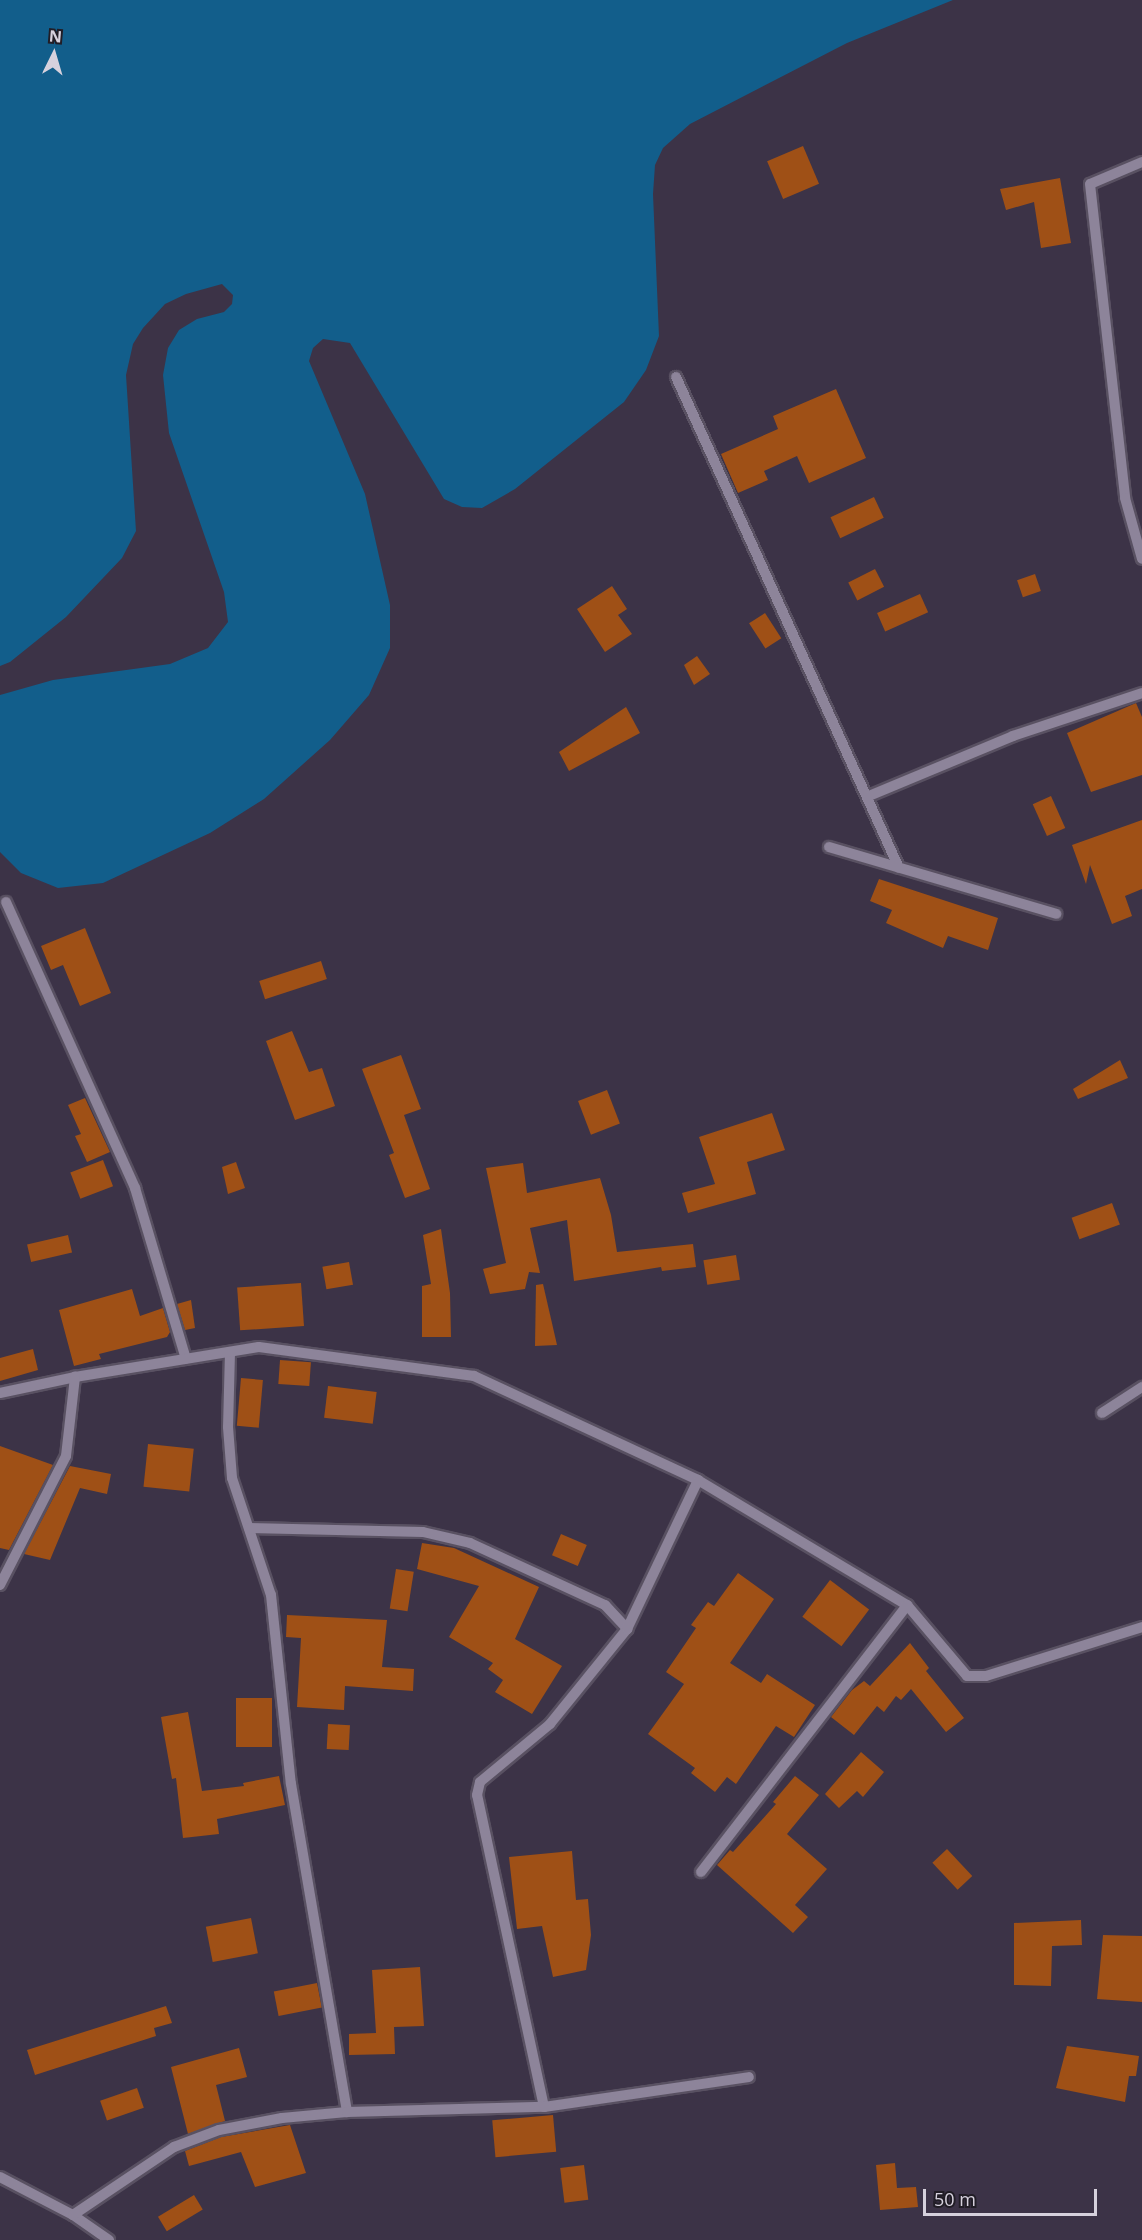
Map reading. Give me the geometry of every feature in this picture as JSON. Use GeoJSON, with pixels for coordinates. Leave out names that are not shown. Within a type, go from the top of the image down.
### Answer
{"type":"FeatureCollection","features":[{"type":"Feature","properties":{"kind":"street"},"geometry":{"type":"LineString","coordinates":[[1142,162],[1090,184],[1125,498],[1142,559]]}},
{"type":"Feature","properties":{"kind":"street"},"geometry":{"type":"LineString","coordinates":[[676,376],[869,796],[899,868]]}},
{"type":"Feature","properties":{"kind":"street"},"geometry":{"type":"LineString","coordinates":[[869,796],[1013,736],[1142,693]]}},
{"type":"Feature","properties":{"kind":"street"},"geometry":{"type":"LineString","coordinates":[[829,847],[1056,914]]}},
{"type":"Feature","properties":{"kind":"street"},"geometry":{"type":"LineString","coordinates":[[6,902],[135,1188],[186,1359]]}},
{"type":"Feature","properties":{"kind":"street"},"geometry":{"type":"LineString","coordinates":[[0,1393],[75,1377],[260,1347],[474,1376],[698,1480],[907,1605],[968,1676],[986,1676],[1142,1627]]}},
{"type":"Feature","properties":{"kind":"street"},"geometry":{"type":"LineString","coordinates":[[230,1352],[228,1427],[232,1478],[271,1595],[291,1784],[346,2112]]}},
{"type":"Feature","properties":{"kind":"street"},"geometry":{"type":"LineString","coordinates":[[0,1585],[66,1456],[75,1377]]}},
{"type":"Feature","properties":{"kind":"street"},"geometry":{"type":"LineString","coordinates":[[1102,1413],[1142,1387]]}},
{"type":"Feature","properties":{"kind":"street"},"geometry":{"type":"LineString","coordinates":[[544,2107],[477,1796],[480,1782],[550,1724],[627,1629],[698,1480]]}},
{"type":"Feature","properties":{"kind":"street"},"geometry":{"type":"LineString","coordinates":[[249,1528],[423,1532],[470,1543],[605,1605],[627,1629]]}},
{"type":"Feature","properties":{"kind":"street"},"geometry":{"type":"LineString","coordinates":[[701,1872],[907,1605]]}},
{"type":"Feature","properties":{"kind":"street"},"geometry":{"type":"LineString","coordinates":[[73,2216],[185,2143],[219,2130],[261,2122],[346,2112],[544,2107],[749,2077]]}},
{"type":"Feature","properties":{"kind":"street"},"geometry":{"type":"LineString","coordinates":[[0,2177],[73,2216],[109,2240]]}},
{"type":"Feature","properties":{"kind":"water"},"geometry":{"type":"Polygon","coordinates":[[[0,0],[953,0],[847,43],[690,124],[663,148],[655,165],[653,194],[659,336],[646,370],[624,402],[515,489],[482,508],[462,507],[444,499],[350,343],[323,339],[313,348],[309,361],[365,494],[390,605],[390,648],[369,695],[330,740],[264,799],[210,833],[103,883],[58,888],[21,873],[0,852],[0,695],[53,680],[170,664],[208,648],[228,622],[224,592],[169,433],[163,375],[168,348],[179,330],[197,319],[224,312],[232,304],[233,295],[222,284],[186,294],[165,304],[143,328],[133,344],[126,375],[136,531],[122,558],[66,617],[10,662],[0,666],[0,0]]]}},
{"type":"Feature","properties":{"kind":"building"},"geometry":{"type":"Polygon","coordinates":[[[803,146],[819,184],[783,199],[767,161],[803,146]]]}},
{"type":"Feature","properties":{"kind":"building"},"geometry":{"type":"Polygon","coordinates":[[[1060,178],[1071,243],[1041,248],[1034,202],[1006,210],[1000,189],[1060,178]]]}},
{"type":"Feature","properties":{"kind":"building"},"geometry":{"type":"Polygon","coordinates":[[[836,389],[866,458],[809,483],[797,456],[764,471],[768,480],[738,493],[721,454],[778,429],[773,416],[836,389]]]}},
{"type":"Feature","properties":{"kind":"building"},"geometry":{"type":"Polygon","coordinates":[[[874,497],[884,518],[840,538],[830,517],[874,497]]]}},
{"type":"Feature","properties":{"kind":"building"},"geometry":{"type":"Polygon","coordinates":[[[875,569],[884,587],[857,600],[848,583],[875,569]]]}},
{"type":"Feature","properties":{"kind":"building"},"geometry":{"type":"Polygon","coordinates":[[[1035,574],[1041,591],[1023,597],[1017,580],[1035,574]]]}},
{"type":"Feature","properties":{"kind":"building"},"geometry":{"type":"Polygon","coordinates":[[[612,586],[627,609],[618,615],[632,634],[605,652],[577,609],[612,586]]]}},
{"type":"Feature","properties":{"kind":"building"},"geometry":{"type":"Polygon","coordinates":[[[920,594],[928,612],[885,631],[877,613],[920,594]]]}},
{"type":"Feature","properties":{"kind":"building"},"geometry":{"type":"Polygon","coordinates":[[[765,613],[781,638],[765,649],[749,623],[765,613]]]}},
{"type":"Feature","properties":{"kind":"building"},"geometry":{"type":"Polygon","coordinates":[[[697,656],[710,674],[694,685],[684,665],[697,656]]]}},
{"type":"Feature","properties":{"kind":"building"},"geometry":{"type":"Polygon","coordinates":[[[1136,703],[1142,717],[1142,775],[1091,792],[1067,733],[1136,703]]]}},
{"type":"Feature","properties":{"kind":"building"},"geometry":{"type":"Polygon","coordinates":[[[626,707],[640,733],[569,771],[559,752],[626,707]]]}},
{"type":"Feature","properties":{"kind":"building"},"geometry":{"type":"Polygon","coordinates":[[[1051,796],[1065,828],[1047,836],[1033,804],[1051,796]]]}},
{"type":"Feature","properties":{"kind":"building"},"geometry":{"type":"Polygon","coordinates":[[[1142,820],[1142,889],[1125,896],[1132,916],[1112,924],[1090,865],[1086,884],[1072,845],[1142,820]]]}},
{"type":"Feature","properties":{"kind":"building"},"geometry":{"type":"Polygon","coordinates":[[[879,879],[998,918],[988,950],[948,936],[943,948],[886,923],[892,910],[870,901],[879,879]]]}},
{"type":"Feature","properties":{"kind":"building"},"geometry":{"type":"Polygon","coordinates":[[[85,928],[111,993],[80,1006],[63,965],[51,970],[41,946],[85,928]]]}},
{"type":"Feature","properties":{"kind":"building"},"geometry":{"type":"Polygon","coordinates":[[[321,961],[327,979],[265,999],[259,981],[321,961]]]}},
{"type":"Feature","properties":{"kind":"building"},"geometry":{"type":"Polygon","coordinates":[[[292,1031],[309,1072],[322,1068],[335,1106],[295,1120],[266,1041],[292,1031]]]}},
{"type":"Feature","properties":{"kind":"building"},"geometry":{"type":"Polygon","coordinates":[[[401,1055],[421,1109],[404,1115],[430,1189],[405,1198],[389,1155],[394,1153],[362,1069],[401,1055]]]}},
{"type":"Feature","properties":{"kind":"building"},"geometry":{"type":"Polygon","coordinates":[[[1120,1060],[1128,1078],[1078,1099],[1073,1089],[1120,1060]]]}},
{"type":"Feature","properties":{"kind":"building"},"geometry":{"type":"Polygon","coordinates":[[[607,1090],[620,1124],[591,1135],[578,1101],[607,1090]]]}},
{"type":"Feature","properties":{"kind":"building"},"geometry":{"type":"Polygon","coordinates":[[[85,1098],[110,1152],[87,1162],[75,1136],[81,1134],[68,1105],[85,1098]]]}},
{"type":"Feature","properties":{"kind":"building"},"geometry":{"type":"Polygon","coordinates":[[[772,1113],[785,1150],[747,1162],[756,1194],[688,1213],[682,1193],[715,1184],[699,1137],[772,1113]]]}},
{"type":"Feature","properties":{"kind":"building"},"geometry":{"type":"Polygon","coordinates":[[[103,1160],[113,1186],[80,1199],[70,1173],[103,1160]]]}},
{"type":"Feature","properties":{"kind":"building"},"geometry":{"type":"Polygon","coordinates":[[[236,1162],[245,1188],[228,1194],[222,1167],[236,1162]]]}},
{"type":"Feature","properties":{"kind":"building"},"geometry":{"type":"Polygon","coordinates":[[[523,1163],[527,1193],[600,1178],[611,1215],[617,1252],[693,1244],[696,1267],[662,1271],[661,1267],[574,1281],[567,1220],[530,1228],[540,1273],[529,1272],[525,1289],[490,1294],[483,1269],[506,1263],[486,1168],[523,1163]]]}},
{"type":"Feature","properties":{"kind":"building"},"geometry":{"type":"Polygon","coordinates":[[[1112,1203],[1120,1225],[1079,1239],[1072,1218],[1112,1203]]]}},
{"type":"Feature","properties":{"kind":"building"},"geometry":{"type":"Polygon","coordinates":[[[441,1229],[450,1293],[451,1337],[422,1337],[422,1286],[431,1284],[423,1235],[441,1229]]]}},
{"type":"Feature","properties":{"kind":"building"},"geometry":{"type":"Polygon","coordinates":[[[68,1235],[72,1253],[31,1262],[27,1244],[68,1235]]]}},
{"type":"Feature","properties":{"kind":"building"},"geometry":{"type":"Polygon","coordinates":[[[736,1255],[740,1280],[707,1285],[703,1260],[736,1255]]]}},
{"type":"Feature","properties":{"kind":"building"},"geometry":{"type":"Polygon","coordinates":[[[349,1262],[353,1285],[326,1289],[322,1267],[349,1262]]]}},
{"type":"Feature","properties":{"kind":"building"},"geometry":{"type":"Polygon","coordinates":[[[301,1283],[304,1326],[240,1330],[237,1287],[301,1283]]]}},
{"type":"Feature","properties":{"kind":"building"},"geometry":{"type":"Polygon","coordinates":[[[543,1284],[557,1345],[535,1346],[536,1285],[543,1284]]]}},
{"type":"Feature","properties":{"kind":"building"},"geometry":{"type":"Polygon","coordinates":[[[132,1289],[140,1316],[163,1308],[170,1332],[167,1337],[99,1354],[101,1359],[74,1366],[59,1310],[132,1289]]]}},
{"type":"Feature","properties":{"kind":"building"},"geometry":{"type":"Polygon","coordinates":[[[191,1300],[195,1328],[185,1330],[177,1304],[191,1300]]]}},
{"type":"Feature","properties":{"kind":"building"},"geometry":{"type":"Polygon","coordinates":[[[33,1349],[38,1370],[0,1381],[0,1358],[33,1349]]]}},
{"type":"Feature","properties":{"kind":"building"},"geometry":{"type":"Polygon","coordinates":[[[280,1360],[311,1362],[309,1386],[278,1384],[280,1360]]]}},
{"type":"Feature","properties":{"kind":"building"},"geometry":{"type":"Polygon","coordinates":[[[241,1378],[263,1380],[259,1428],[237,1426],[241,1378]]]}},
{"type":"Feature","properties":{"kind":"building"},"geometry":{"type":"Polygon","coordinates":[[[328,1386],[377,1392],[373,1424],[324,1418],[328,1386]]]}},
{"type":"Feature","properties":{"kind":"building"},"geometry":{"type":"Polygon","coordinates":[[[148,1444],[194,1449],[189,1492],[144,1487],[148,1444]]]}},
{"type":"Feature","properties":{"kind":"building"},"geometry":{"type":"Polygon","coordinates":[[[0,1446],[53,1465],[9,1550],[0,1548],[0,1446]]]}},
{"type":"Feature","properties":{"kind":"building"},"geometry":{"type":"Polygon","coordinates":[[[70,1466],[111,1474],[107,1494],[80,1488],[50,1560],[24,1554],[70,1466]]]}},
{"type":"Feature","properties":{"kind":"building"},"geometry":{"type":"Polygon","coordinates":[[[561,1534],[587,1545],[578,1566],[552,1555],[561,1534]]]}},
{"type":"Feature","properties":{"kind":"building"},"geometry":{"type":"Polygon","coordinates":[[[422,1543],[454,1548],[539,1587],[515,1639],[562,1666],[532,1714],[495,1692],[503,1680],[488,1669],[493,1663],[449,1637],[479,1586],[417,1569],[422,1543]]]}},
{"type":"Feature","properties":{"kind":"building"},"geometry":{"type":"Polygon","coordinates":[[[396,1569],[414,1572],[408,1611],[390,1609],[396,1569]]]}},
{"type":"Feature","properties":{"kind":"building"},"geometry":{"type":"Polygon","coordinates":[[[738,1573],[774,1599],[730,1663],[761,1683],[767,1674],[815,1705],[794,1737],[776,1726],[736,1784],[727,1777],[715,1792],[691,1773],[695,1768],[648,1734],[684,1684],[666,1672],[696,1628],[691,1625],[708,1602],[714,1606],[738,1573]]]}},
{"type":"Feature","properties":{"kind":"building"},"geometry":{"type":"Polygon","coordinates":[[[830,1580],[869,1609],[841,1646],[802,1617],[830,1580]]]}},
{"type":"Feature","properties":{"kind":"building"},"geometry":{"type":"Polygon","coordinates":[[[287,1615],[387,1620],[382,1667],[414,1669],[413,1691],[345,1686],[344,1710],[297,1707],[301,1638],[286,1637],[287,1615]]]}},
{"type":"Feature","properties":{"kind":"building"},"geometry":{"type":"Polygon","coordinates":[[[910,1643],[929,1668],[926,1671],[964,1718],[946,1732],[911,1689],[901,1700],[896,1696],[884,1712],[877,1706],[854,1735],[831,1717],[852,1690],[864,1681],[870,1686],[910,1643]]]}},
{"type":"Feature","properties":{"kind":"building"},"geometry":{"type":"Polygon","coordinates":[[[236,1698],[272,1698],[272,1747],[236,1747],[236,1698]]]}},
{"type":"Feature","properties":{"kind":"building"},"geometry":{"type":"Polygon","coordinates":[[[188,1712],[202,1791],[244,1786],[243,1783],[279,1776],[285,1805],[217,1819],[219,1834],[183,1838],[176,1778],[172,1779],[161,1717],[188,1712]]]}},
{"type":"Feature","properties":{"kind":"building"},"geometry":{"type":"Polygon","coordinates":[[[328,1724],[350,1725],[349,1750],[327,1749],[328,1724]]]}},
{"type":"Feature","properties":{"kind":"building"},"geometry":{"type":"Polygon","coordinates":[[[861,1752],[884,1772],[863,1797],[857,1791],[839,1808],[825,1794],[861,1752]]]}},
{"type":"Feature","properties":{"kind":"building"},"geometry":{"type":"Polygon","coordinates":[[[795,1776],[819,1795],[787,1834],[827,1869],[795,1905],[808,1917],[793,1933],[717,1865],[730,1850],[733,1852],[776,1804],[773,1802],[795,1776]]]}},
{"type":"Feature","properties":{"kind":"building"},"geometry":{"type":"Polygon","coordinates":[[[947,1849],[972,1876],[958,1890],[932,1863],[947,1849]]]}},
{"type":"Feature","properties":{"kind":"building"},"geometry":{"type":"Polygon","coordinates":[[[572,1851],[576,1900],[588,1899],[591,1935],[586,1970],[553,1977],[542,1926],[517,1929],[509,1857],[572,1851]]]}},
{"type":"Feature","properties":{"kind":"building"},"geometry":{"type":"Polygon","coordinates":[[[251,1918],[258,1953],[213,1962],[206,1927],[251,1918]]]}},
{"type":"Feature","properties":{"kind":"building"},"geometry":{"type":"Polygon","coordinates":[[[1081,1920],[1082,1945],[1052,1946],[1051,1986],[1014,1985],[1014,1923],[1081,1920]]]}},
{"type":"Feature","properties":{"kind":"building"},"geometry":{"type":"Polygon","coordinates":[[[1103,1935],[1142,1936],[1142,2002],[1097,1999],[1103,1935]]]}},
{"type":"Feature","properties":{"kind":"building"},"geometry":{"type":"Polygon","coordinates":[[[420,1967],[424,2026],[394,2027],[395,2054],[349,2055],[349,2034],[376,2033],[372,1970],[420,1967]]]}},
{"type":"Feature","properties":{"kind":"building"},"geometry":{"type":"Polygon","coordinates":[[[317,1983],[322,2008],[279,2016],[274,1991],[317,1983]]]}},
{"type":"Feature","properties":{"kind":"building"},"geometry":{"type":"Polygon","coordinates":[[[166,2006],[172,2023],[154,2028],[156,2036],[35,2075],[27,2050],[166,2006]]]}},
{"type":"Feature","properties":{"kind":"building"},"geometry":{"type":"Polygon","coordinates":[[[1067,2046],[1139,2056],[1136,2076],[1129,2076],[1125,2102],[1056,2088],[1067,2046]]]}},
{"type":"Feature","properties":{"kind":"building"},"geometry":{"type":"Polygon","coordinates":[[[239,2048],[247,2077],[216,2085],[225,2121],[188,2134],[171,2067],[239,2048]]]}},
{"type":"Feature","properties":{"kind":"building"},"geometry":{"type":"Polygon","coordinates":[[[137,2088],[144,2108],[107,2121],[100,2101],[137,2088]]]}},
{"type":"Feature","properties":{"kind":"building"},"geometry":{"type":"Polygon","coordinates":[[[553,2115],[556,2152],[495,2157],[492,2120],[553,2115]]]}},
{"type":"Feature","properties":{"kind":"building"},"geometry":{"type":"Polygon","coordinates":[[[290,2125],[306,2173],[255,2187],[241,2152],[189,2166],[185,2151],[221,2137],[290,2125]]]}},
{"type":"Feature","properties":{"kind":"building"},"geometry":{"type":"Polygon","coordinates":[[[895,2163],[897,2188],[916,2187],[918,2207],[880,2210],[876,2165],[895,2163]]]}},
{"type":"Feature","properties":{"kind":"building"},"geometry":{"type":"Polygon","coordinates":[[[584,2165],[588,2200],[564,2203],[560,2168],[584,2165]]]}},
{"type":"Feature","properties":{"kind":"building"},"geometry":{"type":"Polygon","coordinates":[[[194,2195],[203,2210],[167,2231],[158,2217],[194,2195]]]}}]}
